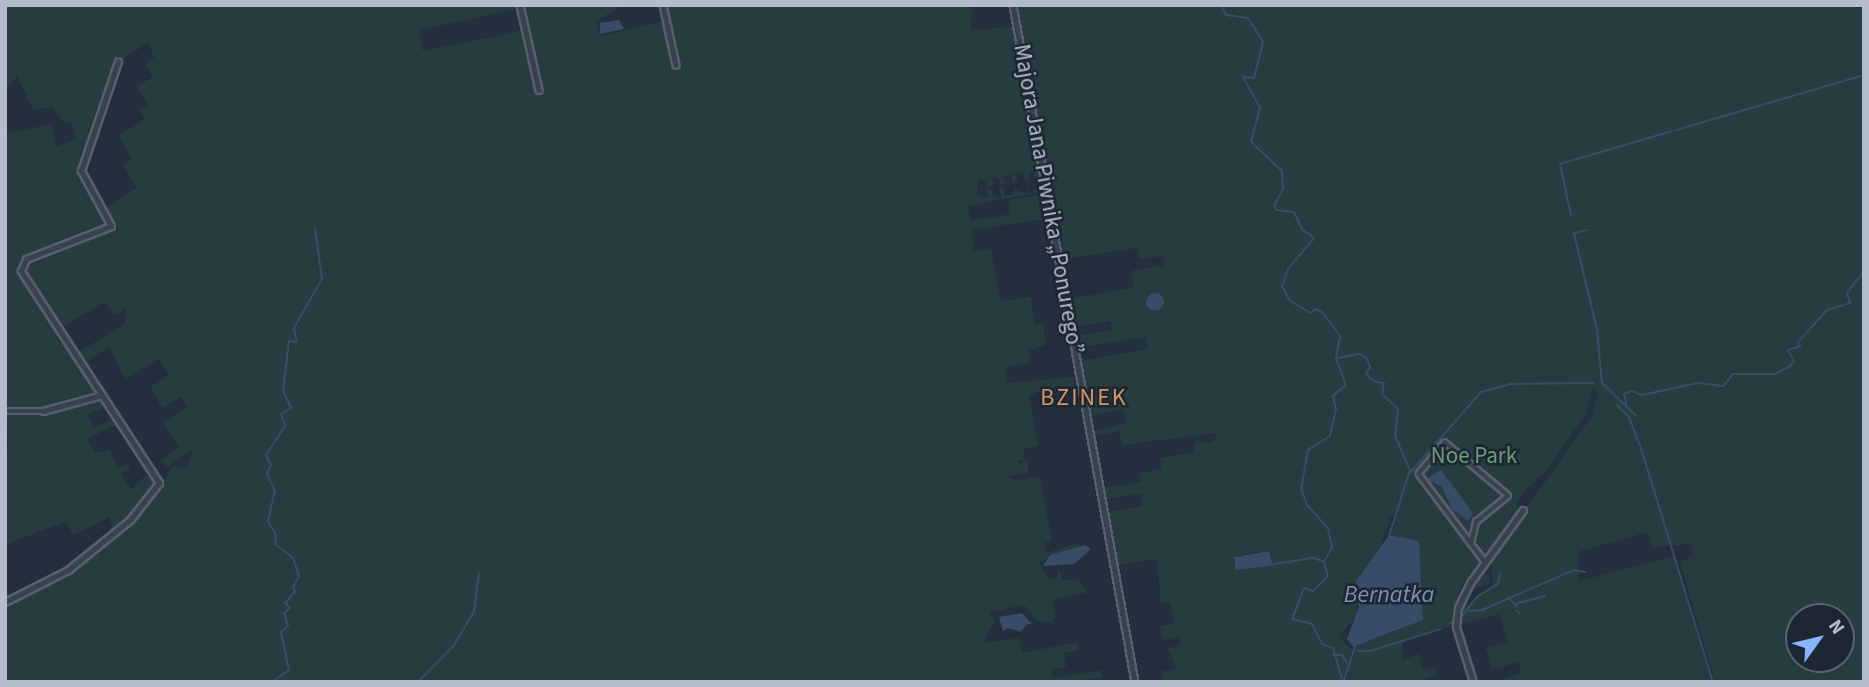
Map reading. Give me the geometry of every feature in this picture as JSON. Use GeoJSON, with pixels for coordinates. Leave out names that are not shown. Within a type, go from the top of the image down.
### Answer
{"type":"FeatureCollection","features":[{"type":"Feature","properties":{"kind":"street"},"geometry":{"type":"LineString","coordinates":[[520,5],[539,90]]}},
{"type":"Feature","properties":{"kind":"street"},"geometry":{"type":"LineString","coordinates":[[663,5],[676,65]]}},
{"type":"Feature","properties":{"kind":"street","name":"Majora Jana Piwnika „Ponurego”"},"geometry":{"type":"LineString","coordinates":[[1013,5],[1135,682]]}},
{"type":"Feature","properties":{"kind":"street"},"geometry":{"type":"LineString","coordinates":[[5,602],[68,570],[130,520],[157,489],[157,478],[23,276],[21,266],[26,259],[111,226],[81,171],[118,62]]}},
{"type":"Feature","properties":{"kind":"street"},"geometry":{"type":"LineString","coordinates":[[5,411],[43,411],[102,395]]}},
{"type":"Feature","properties":{"kind":"street"},"geometry":{"type":"LineString","coordinates":[[1471,544],[1476,522],[1508,496],[1445,443],[1419,474],[1484,565]]}},
{"type":"Feature","properties":{"kind":"street"},"geometry":{"type":"LineString","coordinates":[[1473,682],[1456,620],[1465,591],[1523,510]]}},
{"type":"Feature","properties":{"kind":"green space","name":"Noe Park"},"geometry":{"type":"Polygon","coordinates":[[[5,5],[623,5],[596,21],[600,36],[667,20],[664,5],[972,5],[971,31],[1015,26],[1044,165],[1015,5],[1864,5],[1864,682],[1715,682],[1680,562],[1694,555],[1691,544],[1652,547],[1648,532],[1578,552],[1579,581],[1675,556],[1712,682],[1496,682],[1521,673],[1518,662],[1492,670],[1486,648],[1508,642],[1499,614],[1459,625],[1460,610],[1493,584],[1491,558],[1592,416],[1598,393],[1593,386],[1586,414],[1547,469],[1525,490],[1517,503],[1516,517],[1460,589],[1453,625],[1403,641],[1402,660],[1419,654],[1423,670],[1435,667],[1437,675],[1416,682],[1149,682],[1162,679],[1162,671],[1176,669],[1168,648],[1180,646],[1179,637],[1162,640],[1160,626],[1174,624],[1170,602],[1161,604],[1157,559],[1117,565],[1108,512],[1143,506],[1141,494],[1106,499],[1104,488],[1141,482],[1140,473],[1161,469],[1160,458],[1193,452],[1195,441],[1210,443],[1216,440],[1215,433],[1122,445],[1119,431],[1094,436],[1093,431],[1127,423],[1123,409],[1090,416],[1080,361],[1148,349],[1146,337],[1077,348],[1076,336],[1112,330],[1111,321],[1074,327],[1069,299],[1133,288],[1131,271],[1164,265],[1163,256],[1139,259],[1137,248],[1063,259],[1062,233],[1047,176],[1037,178],[1033,171],[1028,172],[1030,179],[1024,180],[1025,172],[1015,173],[1018,182],[1012,183],[1012,175],[1002,176],[1005,184],[999,185],[1000,180],[993,176],[993,186],[987,187],[985,181],[978,180],[977,195],[989,198],[986,190],[992,189],[993,196],[1002,199],[999,188],[1003,187],[1005,196],[1014,194],[1015,185],[1016,190],[1027,194],[1027,183],[1029,193],[1033,193],[1040,180],[1044,191],[967,206],[971,220],[990,218],[1010,214],[1008,200],[1045,194],[1048,218],[972,230],[974,251],[991,249],[1000,301],[1031,297],[1035,325],[1044,325],[1045,345],[1029,350],[1030,363],[1005,367],[1008,383],[1074,377],[1074,391],[1058,386],[1029,395],[1038,446],[1023,449],[1025,459],[1017,461],[1019,464],[1028,461],[1028,472],[1006,477],[1018,481],[1040,476],[1052,542],[1044,543],[1046,553],[1079,543],[1082,546],[1039,562],[1050,580],[1057,577],[1059,569],[1063,581],[1077,579],[1088,592],[1052,600],[1056,615],[1052,623],[1037,621],[1024,605],[989,612],[995,622],[983,643],[1019,638],[1023,653],[1077,642],[1079,650],[1064,653],[1066,667],[1051,669],[1052,678],[1101,670],[1102,677],[1074,682],[5,682],[5,604],[68,572],[118,533],[139,513],[174,466],[186,469],[193,450],[166,467],[161,460],[179,448],[163,423],[188,407],[181,397],[162,408],[150,387],[169,375],[159,359],[125,379],[110,347],[83,363],[77,353],[125,324],[126,308],[114,315],[105,302],[60,328],[22,269],[28,260],[108,231],[113,223],[105,209],[137,188],[123,165],[132,159],[118,136],[145,119],[140,110],[148,105],[137,86],[153,77],[145,64],[154,58],[149,42],[118,62],[93,117],[96,121],[81,174],[109,219],[109,227],[25,258],[19,267],[61,344],[65,342],[96,389],[95,395],[33,411],[5,409],[5,134],[51,124],[56,146],[76,140],[72,123],[64,123],[52,107],[33,110],[17,76],[5,92],[5,5]],[[521,8],[419,30],[423,51],[526,30],[521,8]],[[1397,514],[1390,518],[1378,553],[1356,581],[1357,615],[1339,637],[1350,648],[1400,630],[1422,579],[1391,535],[1397,514]],[[1269,550],[1236,556],[1234,570],[1273,566],[1269,550]]]}},
{"type":"Feature","properties":{"kind":"green space"},"geometry":{"type":"Polygon","coordinates":[[[101,398],[108,406],[88,414],[93,427],[116,419],[119,424],[88,438],[88,442],[95,453],[110,450],[118,468],[130,464],[129,470],[121,473],[131,490],[145,476],[152,476],[158,482],[145,503],[114,532],[109,517],[73,535],[66,521],[5,545],[5,451],[9,449],[5,412],[43,412],[101,398]]]}},
{"type":"Feature","properties":{"kind":"green space"},"geometry":{"type":"Polygon","coordinates":[[[1484,572],[1490,577],[1488,584],[1467,592],[1484,572]]]}},
{"type":"Feature","properties":{"kind":"water"},"geometry":{"type":"Polygon","coordinates":[[[619,20],[624,29],[600,34],[600,23],[619,20]]]}},
{"type":"Feature","properties":{"kind":"water"},"geometry":{"type":"Polygon","coordinates":[[[1155,293],[1161,296],[1164,302],[1161,308],[1155,311],[1149,308],[1146,302],[1149,296],[1155,293]]]}},
{"type":"Feature","properties":{"kind":"water"},"geometry":{"type":"Polygon","coordinates":[[[1441,470],[1473,513],[1468,521],[1452,509],[1442,487],[1426,479],[1441,470]]]}},
{"type":"Feature","properties":{"kind":"water","name":"Bernatka"},"geometry":{"type":"Polygon","coordinates":[[[1389,535],[1419,541],[1423,620],[1353,647],[1347,639],[1359,607],[1356,581],[1389,535]]]}},
{"type":"Feature","properties":{"kind":"water"},"geometry":{"type":"Polygon","coordinates":[[[1085,545],[1091,549],[1074,564],[1043,566],[1050,555],[1085,545]]]}},
{"type":"Feature","properties":{"kind":"water"},"geometry":{"type":"Polygon","coordinates":[[[1269,551],[1273,566],[1235,570],[1235,557],[1269,551]]]}},
{"type":"Feature","properties":{"kind":"water"},"geometry":{"type":"Polygon","coordinates":[[[1022,613],[1032,624],[1027,624],[1021,632],[1008,628],[1003,631],[999,617],[1022,613]]]}},
{"type":"Feature","properties":{"kind":"waterway","name":"Bernatka"},"geometry":{"type":"LineString","coordinates":[[1221,5],[1226,15],[1248,18],[1263,42],[1254,78],[1243,77],[1260,108],[1251,142],[1282,171],[1283,189],[1274,206],[1277,210],[1294,212],[1302,229],[1314,238],[1288,269],[1282,286],[1290,301],[1311,313],[1316,309],[1322,312],[1340,336],[1336,358],[1346,385],[1333,396],[1336,409],[1330,436],[1308,450],[1301,488],[1307,505],[1328,528],[1332,547],[1324,562],[1328,576],[1313,591],[1304,588],[1292,619],[1312,624],[1322,644],[1333,648],[1342,679]]}},
{"type":"Feature","properties":{"kind":"waterway"},"geometry":{"type":"LineString","coordinates":[[1676,130],[1864,75]]}},
{"type":"Feature","properties":{"kind":"waterway"},"geometry":{"type":"LineString","coordinates":[[1571,215],[1560,164],[1672,131]]}},
{"type":"Feature","properties":{"kind":"waterway"},"geometry":{"type":"LineString","coordinates":[[272,682],[289,670],[281,632],[288,626],[284,613],[290,608],[285,603],[295,592],[293,587],[299,576],[293,558],[275,544],[276,535],[268,521],[275,491],[267,474],[271,465],[266,455],[285,426],[281,414],[291,408],[283,391],[289,341],[297,342],[294,328],[322,279],[315,227]]}},
{"type":"Feature","properties":{"kind":"waterway"},"geometry":{"type":"LineString","coordinates":[[1587,230],[1574,233],[1597,330],[1602,383],[1636,416]]}},
{"type":"Feature","properties":{"kind":"waterway"},"geometry":{"type":"LineString","coordinates":[[1627,407],[1624,394],[1632,391],[1642,395],[1698,383],[1723,386],[1733,374],[1775,374],[1789,367],[1794,361],[1788,350],[1800,346],[1798,342],[1827,310],[1850,303],[1847,293],[1864,271]]}},
{"type":"Feature","properties":{"kind":"waterway"},"geometry":{"type":"LineString","coordinates":[[1337,358],[1360,354],[1366,358],[1370,367],[1366,374],[1375,382],[1384,383],[1382,394],[1398,409],[1395,436],[1410,470],[1389,536]]}},
{"type":"Feature","properties":{"kind":"waterway"},"geometry":{"type":"LineString","coordinates":[[1409,474],[1481,392],[1510,384],[1594,383]]}},
{"type":"Feature","properties":{"kind":"waterway"},"geometry":{"type":"LineString","coordinates":[[1617,405],[1629,417],[1640,445],[1713,682]]}},
{"type":"Feature","properties":{"kind":"waterway"},"geometry":{"type":"LineString","coordinates":[[1274,564],[1313,558],[1323,561]]}},
{"type":"Feature","properties":{"kind":"waterway"},"geometry":{"type":"LineString","coordinates":[[1468,611],[1482,610],[1574,570],[1585,572]]}},
{"type":"Feature","properties":{"kind":"waterway"},"geometry":{"type":"LineString","coordinates":[[418,682],[454,645],[474,612],[479,572]]}},
{"type":"Feature","properties":{"kind":"waterway"},"geometry":{"type":"LineString","coordinates":[[1459,620],[1478,596],[1498,584],[1500,573]]}},
{"type":"Feature","properties":{"kind":"waterway"},"geometry":{"type":"LineString","coordinates":[[1515,604],[1545,596]]}},
{"type":"Feature","properties":{"kind":"waterway"},"geometry":{"type":"LineString","coordinates":[[1508,597],[1517,607]]}},
{"type":"Feature","properties":{"kind":"waterway"},"geometry":{"type":"LineString","coordinates":[[1358,651],[1370,651],[1441,629]]}},
{"type":"Feature","properties":{"kind":"waterway","name":"Bernatka"},"geometry":{"type":"LineString","coordinates":[[1343,682],[1356,645]]}},
{"type":"Feature","properties":{"kind":"waterway"},"geometry":{"type":"LineString","coordinates":[[1333,655],[1342,655],[1347,663]]}},
{"type":"Feature","properties":{"kind":"district","name":"BZINEK"},"geometry":{"type":"Point","coordinates":[1084,398]}}]}
